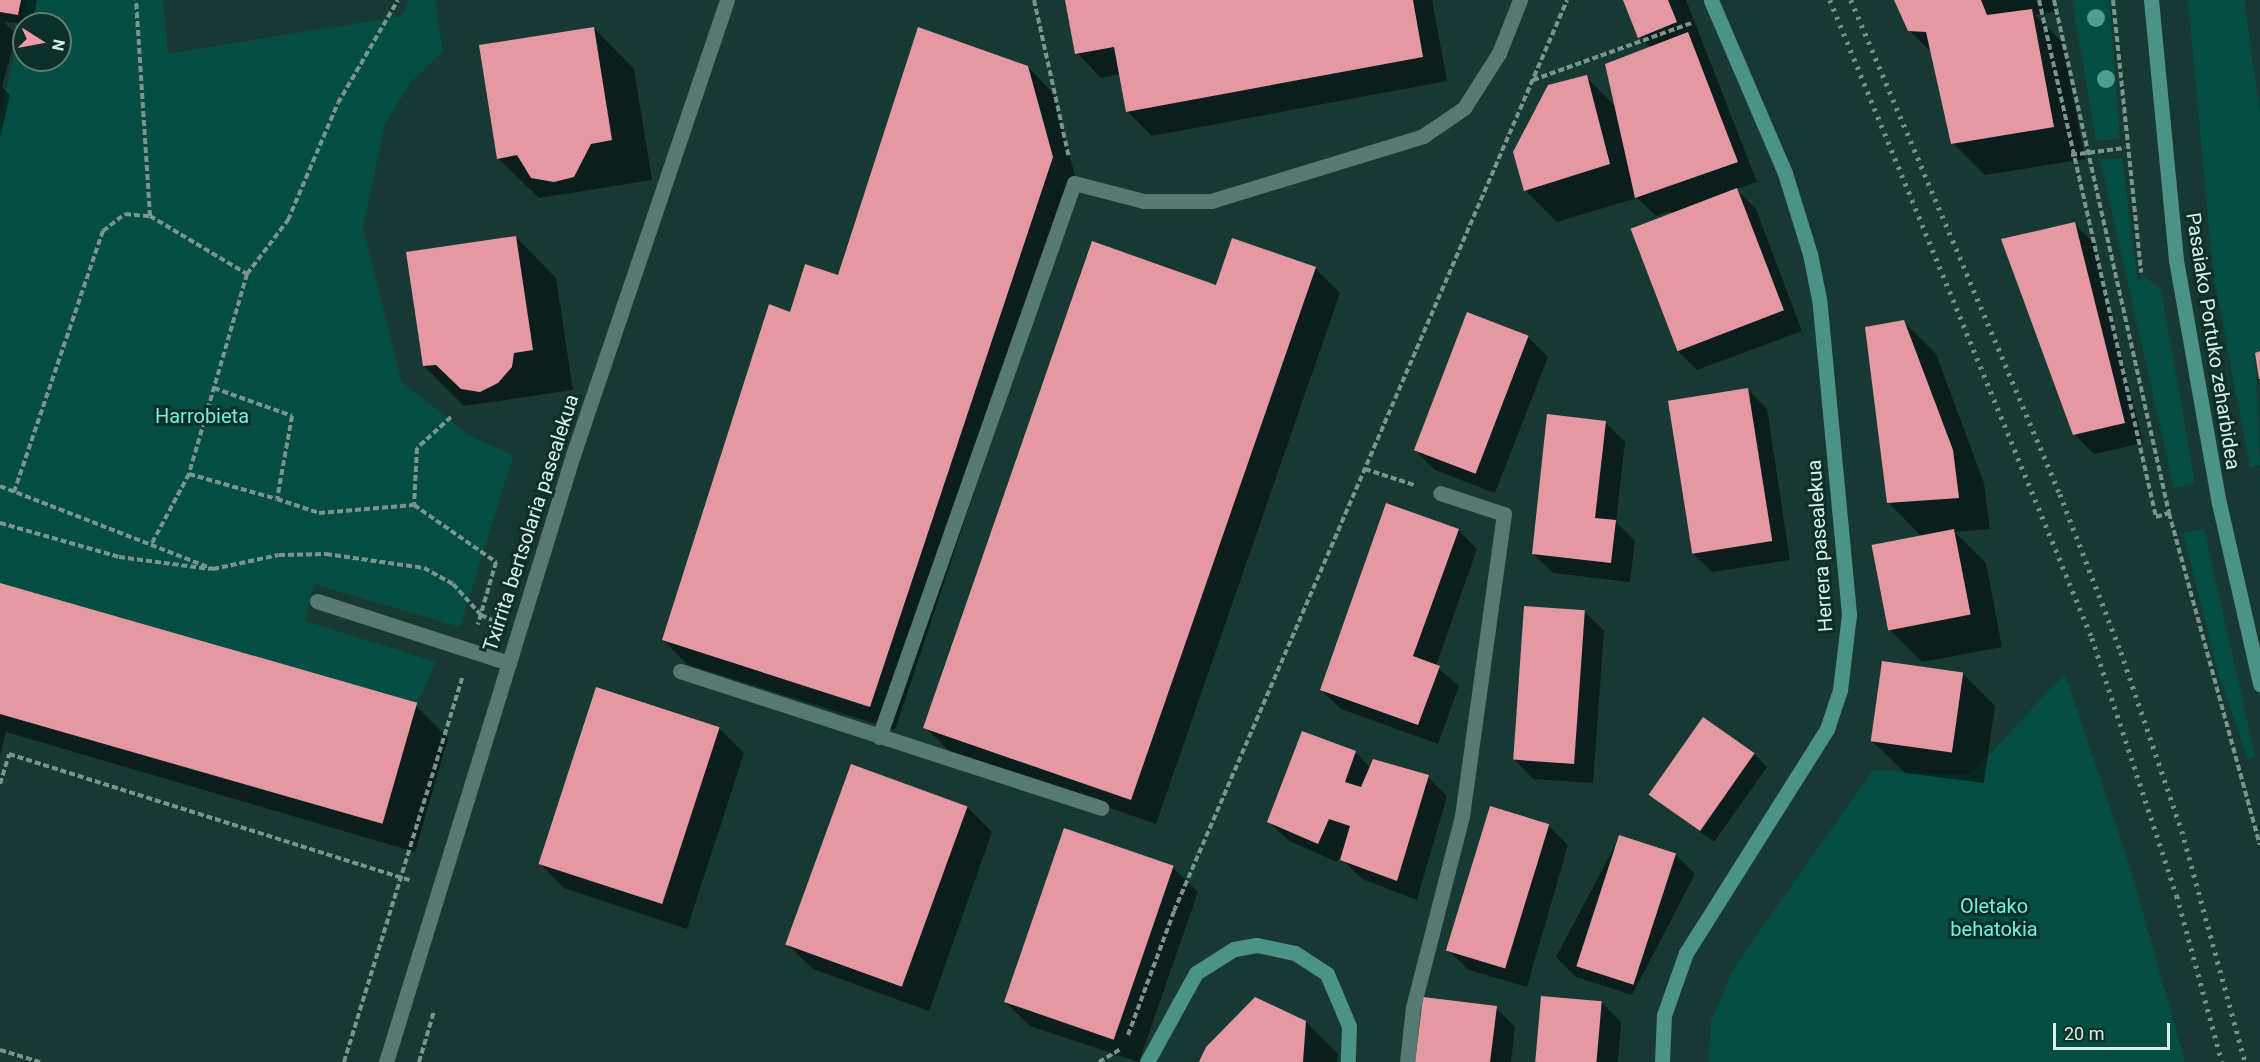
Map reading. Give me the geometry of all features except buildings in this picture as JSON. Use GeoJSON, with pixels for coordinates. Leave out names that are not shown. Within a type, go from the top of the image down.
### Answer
{"type":"FeatureCollection","features":[{"type":"Feature","properties":{"kind":"street","name":"Txirrita bertsolaria pasealekua"},"geometry":{"type":"LineString","coordinates":[[386,1062],[508,663],[727,0]]}},
{"type":"Feature","properties":{"kind":"street"},"geometry":{"type":"LineString","coordinates":[[879,737],[1074,183],[1144,201],[1211,201],[1423,136],[1464,108],[1499,53],[1520,0]]}},
{"type":"Feature","properties":{"kind":"street","name":"Pasaiako Portuko zeharbidea"},"geometry":{"type":"LineString","coordinates":[[2151,0],[2176,260],[2219,503],[2260,684]]}},
{"type":"Feature","properties":{"kind":"street","name":"Herrera pasealekua"},"geometry":{"type":"LineString","coordinates":[[1662,1062],[1664,1015],[1674,978],[1827,729],[1847,651],[1846,573],[1815,277],[1785,173],[1714,7]]}},
{"type":"Feature","properties":{"kind":"street"},"geometry":{"type":"LineString","coordinates":[[1407,1062],[1413,1006],[1462,816],[1504,514],[1440,493]]}},
{"type":"Feature","properties":{"kind":"street"},"geometry":{"type":"LineString","coordinates":[[317,601],[508,663]]}},
{"type":"Feature","properties":{"kind":"street"},"geometry":{"type":"LineString","coordinates":[[680,671],[1101,808]]}},
{"type":"Feature","properties":{"kind":"street"},"geometry":{"type":"LineString","coordinates":[[1148,1062],[1196,973],[1234,949],[1257,945],[1295,953],[1327,974],[1349,1026],[1348,1062]]}},
{"type":"Feature","properties":{"kind":"path"},"geometry":{"type":"LineString","coordinates":[[136,0],[150,216]]}},
{"type":"Feature","properties":{"kind":"path"},"geometry":{"type":"LineString","coordinates":[[151,545],[189,474],[247,274],[288,220],[338,103],[398,0]]}},
{"type":"Feature","properties":{"kind":"path"},"geometry":{"type":"LineString","coordinates":[[1034,0],[1074,183]]}},
{"type":"Feature","properties":{"kind":"path"},"geometry":{"type":"LineString","coordinates":[[1098,1062],[1122,1048],[1174,911],[1567,0]]}},
{"type":"Feature","properties":{"kind":"path"},"geometry":{"type":"LineString","coordinates":[[2039,0],[2071,155],[2156,517],[2169,513]]}},
{"type":"Feature","properties":{"kind":"path"},"geometry":{"type":"LineString","coordinates":[[2054,0],[2169,513],[2260,845]]}},
{"type":"Feature","properties":{"kind":"path"},"geometry":{"type":"LineString","coordinates":[[2114,0],[2125,148],[2141,273]]}},
{"type":"Feature","properties":{"kind":"path"},"geometry":{"type":"LineString","coordinates":[[1533,80],[1714,7]]}},
{"type":"Feature","properties":{"kind":"path"},"geometry":{"type":"LineString","coordinates":[[2071,155],[2125,148]]}},
{"type":"Feature","properties":{"kind":"path"},"geometry":{"type":"LineString","coordinates":[[14,492],[103,231],[125,214],[150,216],[247,274]]}},
{"type":"Feature","properties":{"kind":"path"},"geometry":{"type":"LineString","coordinates":[[214,388],[292,416],[277,499]]}},
{"type":"Feature","properties":{"kind":"path"},"geometry":{"type":"LineString","coordinates":[[414,505],[417,448],[451,417]]}},
{"type":"Feature","properties":{"kind":"path"},"geometry":{"type":"LineString","coordinates":[[1365,469],[1440,493]]}},
{"type":"Feature","properties":{"kind":"path"},"geometry":{"type":"LineString","coordinates":[[189,474],[319,513],[414,505],[495,562],[471,650],[344,1062]]}},
{"type":"Feature","properties":{"kind":"path"},"geometry":{"type":"LineString","coordinates":[[0,486],[213,569]]}},
{"type":"Feature","properties":{"kind":"path"},"geometry":{"type":"LineString","coordinates":[[0,523],[169,567],[213,569],[279,555],[397,561],[453,584],[481,615],[519,630]]}},
{"type":"Feature","properties":{"kind":"path"},"geometry":{"type":"LineString","coordinates":[[0,784],[9,754],[401,877]]}},
{"type":"Feature","properties":{"kind":"path"},"geometry":{"type":"LineString","coordinates":[[0,1050],[40,1062]]}},
{"type":"Feature","properties":{"kind":"green space","name":"Harrobieta"},"geometry":{"type":"Polygon","coordinates":[[[26,0],[163,0],[168,54],[401,16],[410,0],[435,0],[443,52],[411,82],[385,124],[363,227],[401,381],[469,435],[513,456],[460,627],[314,584],[305,621],[436,662],[417,704],[0,583],[0,117],[12,63],[12,72],[72,72],[72,12],[23,12],[26,0]]]}},
{"type":"Feature","properties":{"kind":"green space"},"geometry":{"type":"Polygon","coordinates":[[[2072,0],[2109,0],[2120,138],[2096,141],[2072,0]]]}},
{"type":"Feature","properties":{"kind":"green space"},"geometry":{"type":"Polygon","coordinates":[[[2188,0],[2244,0],[2260,114],[2260,351],[2255,353],[2260,465],[2250,468],[2213,270],[2188,0]]]}},
{"type":"Feature","properties":{"kind":"green space"},"geometry":{"type":"Polygon","coordinates":[[[2122,158],[2137,279],[2146,278],[2161,289],[2195,483],[2174,488],[2100,159],[2122,158]]]}},
{"type":"Feature","properties":{"kind":"green space"},"geometry":{"type":"Polygon","coordinates":[[[2204,529],[2255,756],[2248,759],[2220,679],[2183,533],[2204,529]]]}},
{"type":"Feature","properties":{"kind":"green space","name":"Oletako behatokia"},"geometry":{"type":"Polygon","coordinates":[[[2065,674],[2129,864],[2185,1062],[1709,1062],[1711,1021],[1735,966],[1873,770],[1970,775],[2065,674]]]}},
{"type":"Feature","properties":{"kind":"railway"},"geometry":{"type":"LineString","coordinates":[[1830,0],[2092,638],[2177,896],[2222,1062]]}},
{"type":"Feature","properties":{"kind":"railway"},"geometry":{"type":"LineString","coordinates":[[1851,0],[2060,494],[2121,652],[2182,831],[2245,1062]]}}]}
